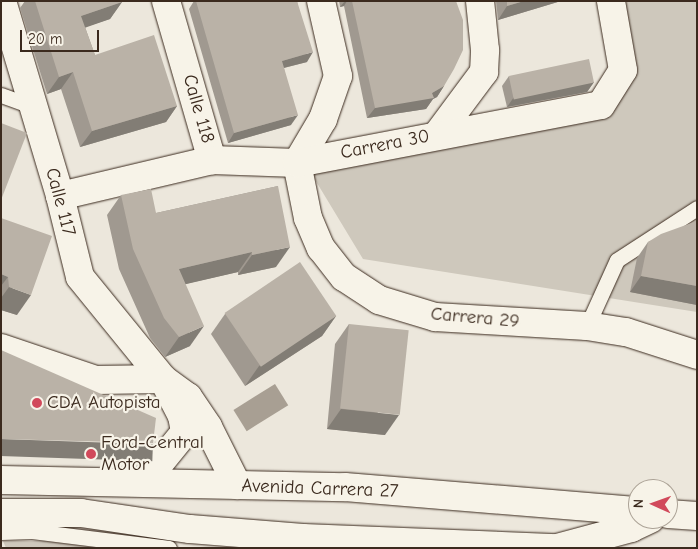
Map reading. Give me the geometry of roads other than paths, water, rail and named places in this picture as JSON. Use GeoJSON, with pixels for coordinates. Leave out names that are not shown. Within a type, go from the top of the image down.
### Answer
{"type":"FeatureCollection","features":[{"type":"Feature","properties":{"kind":"main road","name":"Calle 117"},"geometry":{"type":"LineString","coordinates":[[2,1],[60,196],[80,277],[163,379]]}},
{"type":"Feature","properties":{"kind":"main road","name":"Calle 118"},"geometry":{"type":"LineString","coordinates":[[166,1],[212,160]]}},
{"type":"Feature","properties":{"kind":"main road"},"geometry":{"type":"LineString","coordinates":[[303,155],[323,119],[338,76],[321,1]]}},
{"type":"Feature","properties":{"kind":"main road"},"geometry":{"type":"LineString","coordinates":[[437,134],[484,72],[485,50],[480,1]]}},
{"type":"Feature","properties":{"kind":"main road","name":"Carrera 30"},"geometry":{"type":"LineString","coordinates":[[60,196],[212,160],[303,155],[601,105],[623,70],[611,1]]}},
{"type":"Feature","properties":{"kind":"main road","name":"Carrera 29"},"geometry":{"type":"LineString","coordinates":[[303,155],[308,218],[321,248],[344,277],[379,300],[435,317],[587,326],[626,332],[697,355]]}},
{"type":"Feature","properties":{"kind":"main road"},"geometry":{"type":"LineString","coordinates":[[1,348],[96,380],[163,379],[188,397],[203,420],[237,485]]}},
{"type":"Feature","properties":{"kind":"main road"},"geometry":{"type":"LineString","coordinates":[[145,481],[186,432],[182,416],[163,379]]}},
{"type":"Feature","properties":{"kind":"main road","name":"Avenida Carrera 27"},"geometry":{"type":"LineString","coordinates":[[1,480],[145,481],[345,487],[628,510]]}},
{"type":"Feature","properties":{"kind":"main road"},"geometry":{"type":"LineString","coordinates":[[1,513],[81,513],[190,529],[304,538],[557,548],[628,529]]}},
{"type":"Feature","properties":{"kind":"main road"},"geometry":{"type":"LineString","coordinates":[[678,515],[697,516]]}},
{"type":"Feature","properties":{"kind":"lane"},"geometry":{"type":"LineString","coordinates":[[1,95],[32,106]]}},
{"type":"Feature","properties":{"kind":"lane"},"geometry":{"type":"LineString","coordinates":[[587,326],[617,260],[697,208]]}},
{"type":"Feature","properties":{"kind":"lane"},"geometry":{"type":"LineString","coordinates":[[1,532],[32,531],[169,548]]}},
{"type":"Feature","properties":{"kind":"place","name":"CDA Autopista"},"geometry":{"type":"Point","coordinates":[37,403]}},
{"type":"Feature","properties":{"kind":"place","name":"Ford-Central Motor"},"geometry":{"type":"Point","coordinates":[91,454]}}]}
